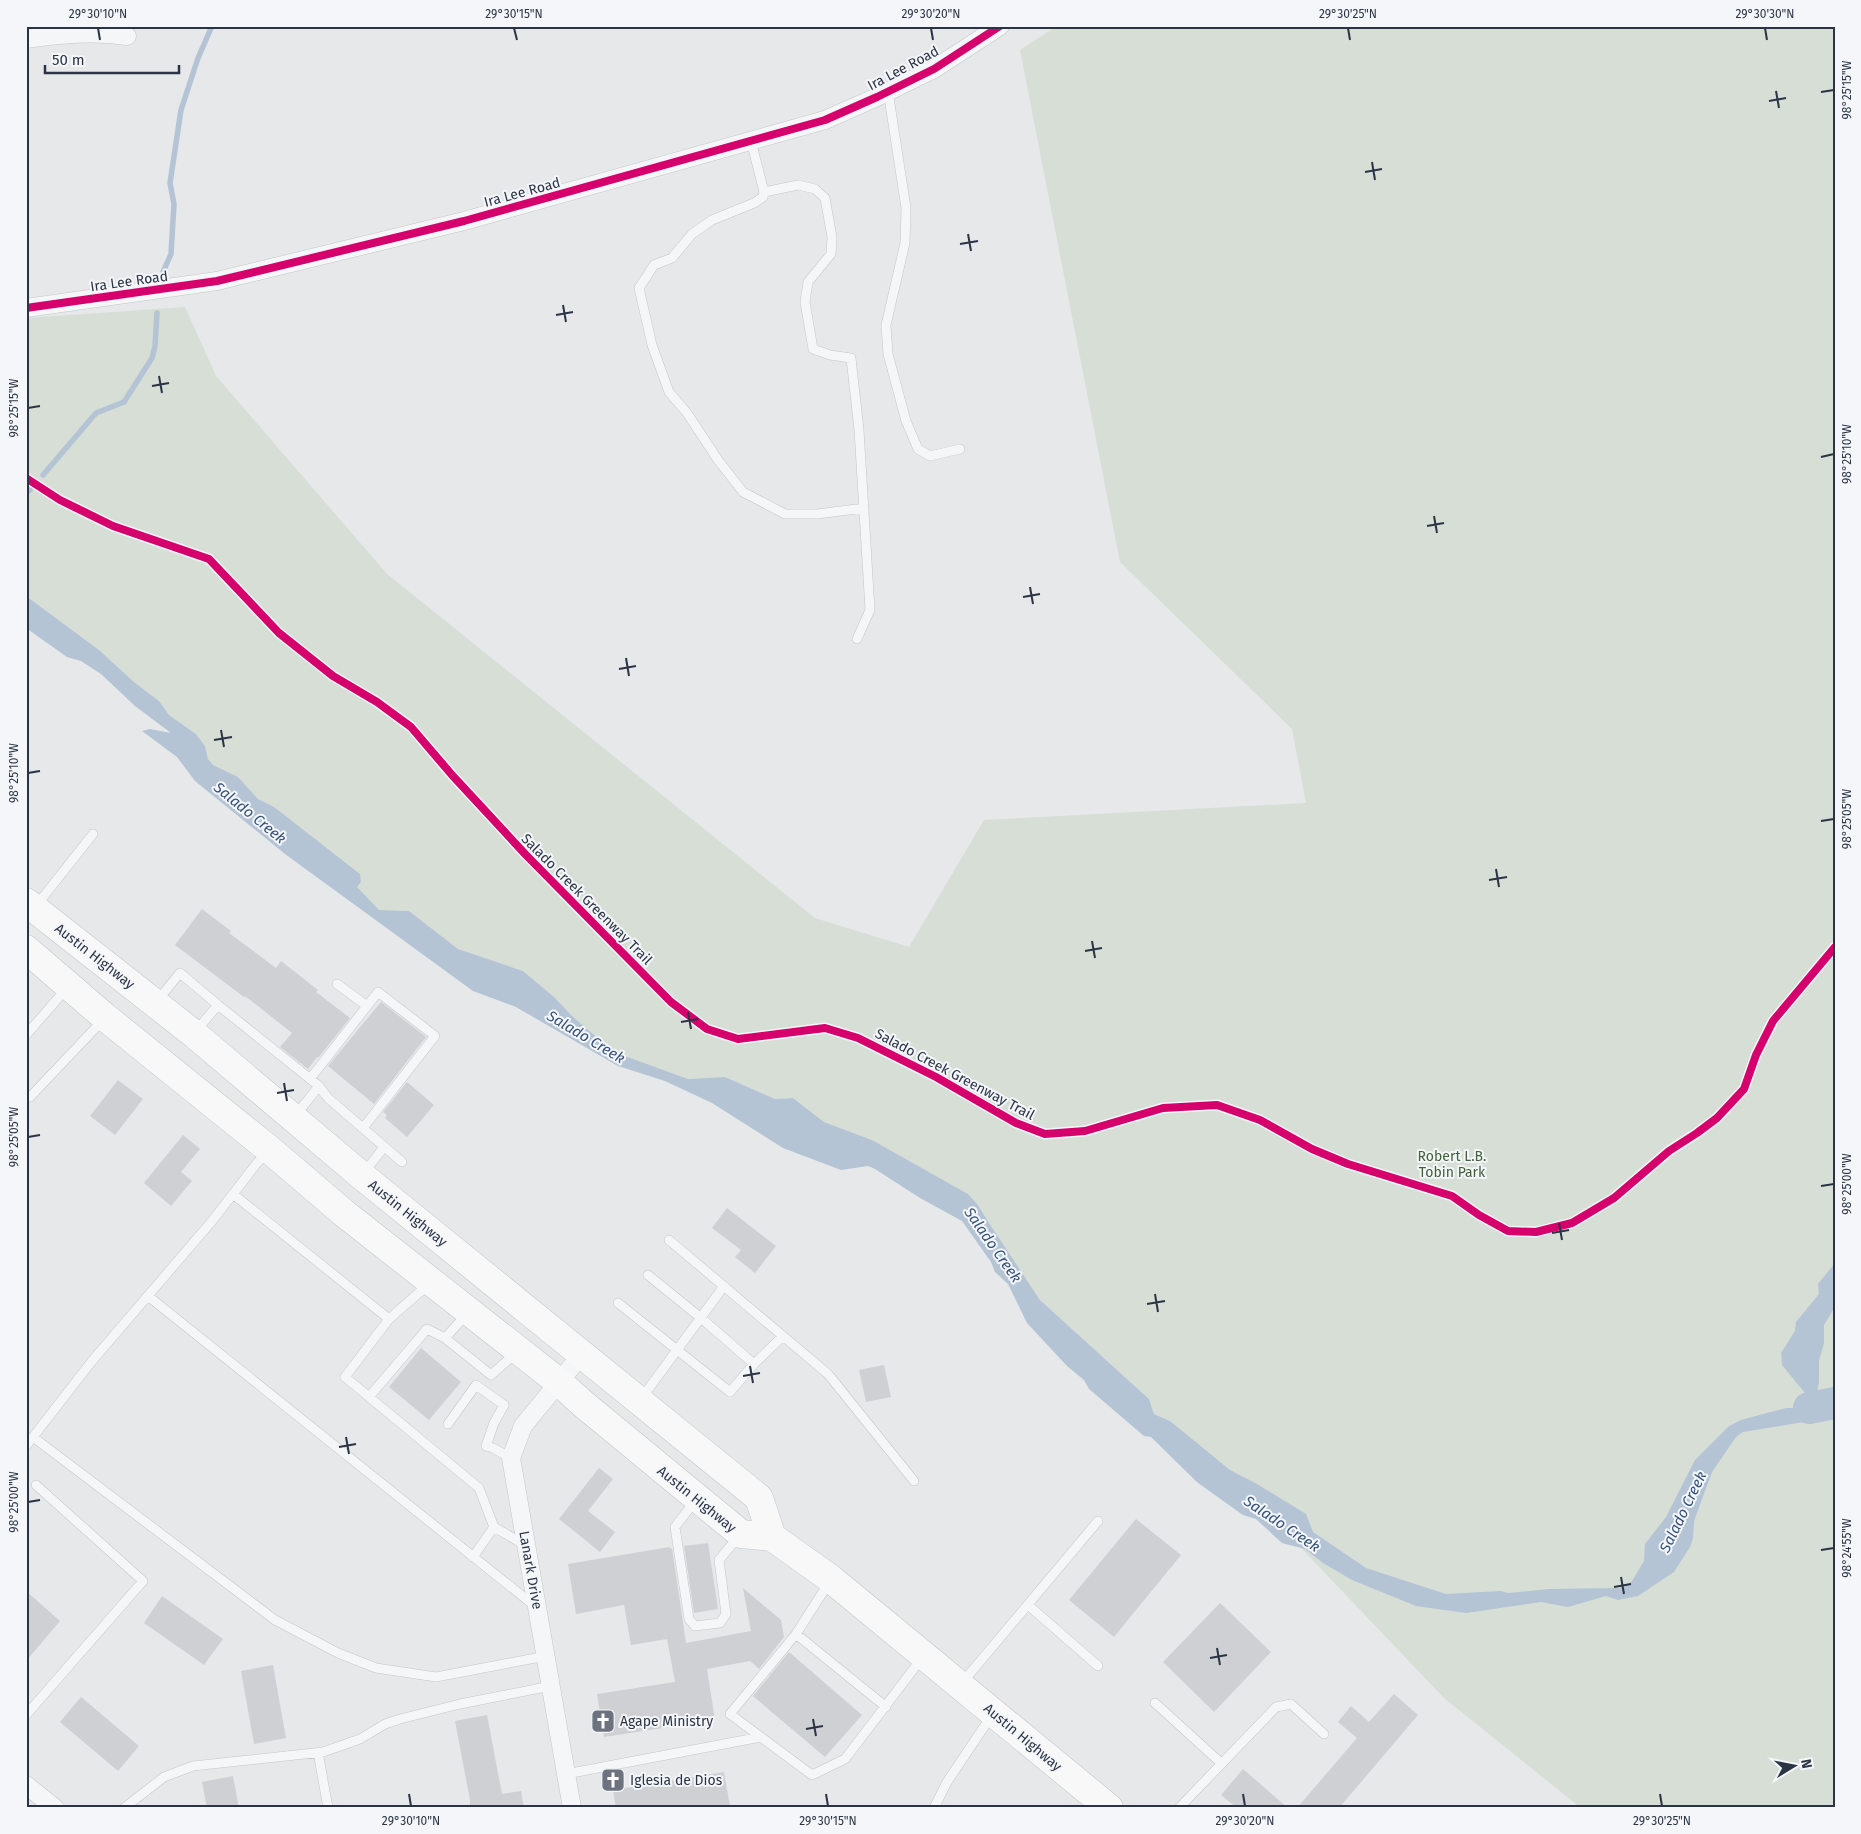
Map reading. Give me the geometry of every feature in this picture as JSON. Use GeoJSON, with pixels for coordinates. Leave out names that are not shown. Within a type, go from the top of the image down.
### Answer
{"type":"FeatureCollection","features":[{"type":"Feature","properties":{"kind":"main road","name":"Austin Highway"},"geometry":{"type":"LineString","coordinates":[[30,905],[194,1034],[362,1176],[760,1498],[772,1537]]}},
{"type":"Feature","properties":{"kind":"main road","name":"Austin Highway"},"geometry":{"type":"LineString","coordinates":[[28,955],[70,986],[105,1017],[270,1150],[345,1214],[560,1383],[741,1534],[772,1537],[831,1579],[1109,1808]]}},
{"type":"Feature","properties":{"kind":"street","name":"Ira Lee Road"},"geometry":{"type":"LineString","coordinates":[[26,308],[217,281],[464,221],[825,120],[934,69],[1000,26]]}},
{"type":"Feature","properties":{"kind":"street"},"geometry":{"type":"LineString","coordinates":[[26,39],[72,33],[105,33],[127,36]]}},
{"type":"Feature","properties":{"kind":"street"},"geometry":{"type":"LineString","coordinates":[[511,1458],[523,1426],[582,1354]]}},
{"type":"Feature","properties":{"kind":"street","name":"Lanark Drive"},"geometry":{"type":"LineString","coordinates":[[511,1458],[572,1808]]}},
{"type":"Feature","properties":{"kind":"street"},"geometry":{"type":"LineString","coordinates":[[26,1785],[54,1808]]}},
{"type":"Feature","properties":{"kind":"lane"},"geometry":{"type":"LineString","coordinates":[[888,91],[906,208],[906,243],[886,326],[888,354],[906,421],[918,449],[930,456],[960,449]]}},
{"type":"Feature","properties":{"kind":"lane"},"geometry":{"type":"LineString","coordinates":[[751,141],[764,192],[763,198],[712,220],[692,234],[672,258],[654,266],[639,288],[652,345],[669,392],[687,413],[718,460],[743,492],[785,514],[817,514],[864,508]]}},
{"type":"Feature","properties":{"kind":"lane"},"geometry":{"type":"LineString","coordinates":[[764,192],[798,184],[814,189],[825,198],[832,237],[831,254],[808,282],[805,302],[813,349],[830,355],[851,358],[859,430],[870,610],[857,638]]}},
{"type":"Feature","properties":{"kind":"lane"},"geometry":{"type":"LineString","coordinates":[[30,905],[93,834]]}},
{"type":"Feature","properties":{"kind":"lane"},"geometry":{"type":"LineString","coordinates":[[155,1004],[180,973],[319,1086],[328,1098],[402,1162]]}},
{"type":"Feature","properties":{"kind":"lane"},"geometry":{"type":"LineString","coordinates":[[337,984],[367,1006]]}},
{"type":"Feature","properties":{"kind":"lane"},"geometry":{"type":"LineString","coordinates":[[26,1035],[70,986]]}},
{"type":"Feature","properties":{"kind":"lane"},"geometry":{"type":"LineString","coordinates":[[310,1079],[378,992],[435,1036],[362,1128]]}},
{"type":"Feature","properties":{"kind":"lane"},"geometry":{"type":"LineString","coordinates":[[194,1034],[218,1005]]}},
{"type":"Feature","properties":{"kind":"lane"},"geometry":{"type":"LineString","coordinates":[[26,1094],[30,1097],[105,1017]]}},
{"type":"Feature","properties":{"kind":"lane"},"geometry":{"type":"LineString","coordinates":[[293,1118],[319,1086]]}},
{"type":"Feature","properties":{"kind":"lane"},"geometry":{"type":"LineString","coordinates":[[362,1176],[384,1147]]}},
{"type":"Feature","properties":{"kind":"lane"},"geometry":{"type":"LineString","coordinates":[[26,1446],[92,1361],[257,1163],[270,1150]]}},
{"type":"Feature","properties":{"kind":"lane"},"geometry":{"type":"LineString","coordinates":[[233,1194],[389,1319]]}},
{"type":"Feature","properties":{"kind":"lane"},"geometry":{"type":"LineString","coordinates":[[669,1240],[828,1374],[914,1481]]}},
{"type":"Feature","properties":{"kind":"lane"},"geometry":{"type":"LineString","coordinates":[[648,1275],[754,1364]]}},
{"type":"Feature","properties":{"kind":"lane"},"geometry":{"type":"LineString","coordinates":[[431,1282],[389,1319],[345,1377],[479,1488],[494,1527],[527,1546]]}},
{"type":"Feature","properties":{"kind":"lane"},"geometry":{"type":"LineString","coordinates":[[640,1402],[724,1286]]}},
{"type":"Feature","properties":{"kind":"lane"},"geometry":{"type":"LineString","coordinates":[[148,1296],[538,1609]]}},
{"type":"Feature","properties":{"kind":"lane"},"geometry":{"type":"LineString","coordinates":[[618,1303],[730,1392],[754,1364],[783,1336]]}},
{"type":"Feature","properties":{"kind":"lane"},"geometry":{"type":"LineString","coordinates":[[446,1338],[470,1312]]}},
{"type":"Feature","properties":{"kind":"lane"},"geometry":{"type":"LineString","coordinates":[[370,1397],[427,1329],[446,1338],[490,1375],[518,1351]]}},
{"type":"Feature","properties":{"kind":"lane"},"geometry":{"type":"LineString","coordinates":[[448,1424],[476,1386],[504,1405],[494,1423],[486,1446],[511,1458]]}},
{"type":"Feature","properties":{"kind":"lane"},"geometry":{"type":"LineString","coordinates":[[33,1437],[275,1620],[338,1653],[376,1668],[436,1677],[546,1656]]}},
{"type":"Feature","properties":{"kind":"lane"},"geometry":{"type":"LineString","coordinates":[[26,1715],[143,1581],[36,1485]]}},
{"type":"Feature","properties":{"kind":"lane"},"geometry":{"type":"LineString","coordinates":[[697,1499],[674,1527],[689,1619],[695,1626],[720,1622],[726,1614],[719,1560],[741,1534]]}},
{"type":"Feature","properties":{"kind":"lane"},"geometry":{"type":"LineString","coordinates":[[960,1685],[1098,1520]]}},
{"type":"Feature","properties":{"kind":"lane"},"geometry":{"type":"LineString","coordinates":[[473,1557],[494,1527]]}},
{"type":"Feature","properties":{"kind":"lane"},"geometry":{"type":"LineString","coordinates":[[831,1579],[796,1634],[730,1714],[812,1775],[845,1759],[924,1655]]}},
{"type":"Feature","properties":{"kind":"lane"},"geometry":{"type":"LineString","coordinates":[[1028,1605],[1098,1666]]}},
{"type":"Feature","properties":{"kind":"lane"},"geometry":{"type":"LineString","coordinates":[[796,1634],[886,1707]]}},
{"type":"Feature","properties":{"kind":"lane"},"geometry":{"type":"LineString","coordinates":[[124,1808],[164,1777],[193,1766],[318,1752],[360,1739],[385,1724],[400,1719],[460,1704],[551,1686]]}},
{"type":"Feature","properties":{"kind":"lane"},"geometry":{"type":"LineString","coordinates":[[1154,1704],[1221,1763]]}},
{"type":"Feature","properties":{"kind":"lane"},"geometry":{"type":"LineString","coordinates":[[1179,1808],[1276,1707],[1291,1704],[1324,1734]]}},
{"type":"Feature","properties":{"kind":"lane"},"geometry":{"type":"LineString","coordinates":[[934,1808],[947,1782],[994,1713]]}},
{"type":"Feature","properties":{"kind":"lane"},"geometry":{"type":"LineString","coordinates":[[566,1774],[761,1737]]}},
{"type":"Feature","properties":{"kind":"lane"},"geometry":{"type":"LineString","coordinates":[[318,1752],[328,1808]]}},
{"type":"Feature","properties":{"kind":"green space","name":"Robert L.B. Tobin Park"},"geometry":{"type":"Polygon","coordinates":[[[1057,26],[1835,26],[1835,1808],[1581,1808],[1444,1698],[1263,1508],[1170,1421],[1154,1414],[1149,1399],[1040,1300],[978,1205],[968,1194],[872,1140],[824,1122],[793,1098],[775,1099],[725,1077],[688,1079],[614,1052],[523,971],[458,949],[409,911],[379,910],[274,807],[258,799],[238,777],[213,765],[208,760],[205,746],[196,734],[169,715],[159,701],[134,682],[99,650],[26,596],[26,318],[185,307],[216,376],[387,574],[815,918],[909,947],[984,820],[1306,803],[1292,729],[1120,562],[1020,50],[1057,26]]]}},
{"type":"Feature","properties":{"kind":"water","name":"Salado Creek"},"geometry":{"type":"Polygon","coordinates":[[[26,596],[99,650],[134,682],[159,701],[169,715],[196,734],[205,746],[208,759],[213,765],[238,777],[258,799],[274,807],[360,874],[361,882],[357,887],[379,910],[409,911],[458,949],[523,971],[614,1052],[688,1079],[725,1077],[775,1099],[793,1098],[824,1122],[872,1140],[968,1194],[978,1205],[1040,1300],[1149,1399],[1154,1414],[1170,1421],[1230,1470],[1306,1514],[1313,1532],[1366,1568],[1446,1594],[1501,1591],[1508,1593],[1549,1589],[1619,1588],[1625,1586],[1632,1581],[1644,1561],[1645,1544],[1666,1517],[1695,1460],[1729,1426],[1741,1420],[1786,1408],[1802,1408],[1806,1403],[1805,1393],[1782,1365],[1781,1353],[1795,1331],[1796,1322],[1819,1294],[1818,1284],[1835,1263],[1835,1307],[1824,1325],[1824,1343],[1819,1361],[1819,1382],[1812,1417],[1804,1422],[1743,1432],[1736,1437],[1712,1472],[1694,1521],[1693,1538],[1690,1547],[1674,1572],[1638,1596],[1618,1600],[1606,1596],[1568,1607],[1541,1602],[1466,1613],[1416,1606],[1352,1580],[1323,1563],[1305,1549],[1282,1543],[1256,1519],[1243,1515],[1198,1483],[1151,1437],[1144,1436],[1089,1389],[1084,1380],[1067,1366],[1027,1323],[1008,1284],[995,1272],[991,1262],[962,1221],[868,1166],[841,1170],[783,1148],[712,1103],[665,1081],[618,1066],[516,1007],[473,991],[285,854],[195,781],[177,757],[142,731],[150,729],[171,733],[135,706],[101,674],[81,661],[67,657],[26,628],[26,596]]]}},
{"type":"Feature","properties":{"kind":"building"},"geometry":{"type":"Polygon","coordinates":[[[202,909],[231,931],[229,933],[276,968],[281,961],[318,990],[316,992],[350,1018],[308,1069],[280,1047],[292,1033],[175,945],[202,909]]]}},
{"type":"Feature","properties":{"kind":"building"},"geometry":{"type":"Polygon","coordinates":[[[381,1002],[426,1037],[374,1104],[328,1066],[381,1002]]]}},
{"type":"Feature","properties":{"kind":"building"},"geometry":{"type":"Polygon","coordinates":[[[118,1080],[143,1099],[115,1135],[90,1116],[118,1080]]]}},
{"type":"Feature","properties":{"kind":"building"},"geometry":{"type":"Polygon","coordinates":[[[407,1082],[434,1105],[407,1137],[385,1118],[387,1115],[383,1112],[407,1082]]]}},
{"type":"Feature","properties":{"kind":"building"},"geometry":{"type":"Polygon","coordinates":[[[183,1135],[200,1149],[181,1172],[192,1181],[171,1206],[144,1183],[183,1135]]]}},
{"type":"Feature","properties":{"kind":"building"},"geometry":{"type":"Polygon","coordinates":[[[727,1208],[776,1246],[755,1273],[735,1257],[741,1250],[712,1228],[727,1208]]]}},
{"type":"Feature","properties":{"kind":"building"},"geometry":{"type":"Polygon","coordinates":[[[421,1348],[461,1382],[429,1420],[389,1387],[421,1348]]]}},
{"type":"Feature","properties":{"kind":"building"},"geometry":{"type":"Polygon","coordinates":[[[884,1365],[891,1397],[866,1402],[859,1370],[884,1365]]]}},
{"type":"Feature","properties":{"kind":"building"},"geometry":{"type":"Polygon","coordinates":[[[599,1468],[613,1479],[588,1511],[615,1532],[600,1552],[559,1519],[599,1468]]]}},
{"type":"Feature","properties":{"kind":"building"},"geometry":{"type":"Polygon","coordinates":[[[1136,1519],[1181,1555],[1114,1637],[1069,1600],[1136,1519]]]}},
{"type":"Feature","properties":{"kind":"building"},"geometry":{"type":"Polygon","coordinates":[[[708,1543],[718,1609],[694,1613],[684,1546],[708,1543]]]}},
{"type":"Feature","properties":{"kind":"building"},"geometry":{"type":"Polygon","coordinates":[[[670,1547],[670,1549],[672,1548],[686,1643],[751,1631],[743,1588],[781,1620],[784,1637],[759,1669],[750,1661],[707,1669],[715,1720],[604,1737],[597,1694],[675,1682],[667,1639],[631,1645],[624,1605],[576,1614],[568,1564],[670,1547]]]}},
{"type":"Feature","properties":{"kind":"building"},"geometry":{"type":"Polygon","coordinates":[[[26,1591],[60,1621],[26,1661],[26,1591]]]}},
{"type":"Feature","properties":{"kind":"building"},"geometry":{"type":"Polygon","coordinates":[[[162,1596],[223,1639],[204,1665],[144,1623],[162,1596]]]}},
{"type":"Feature","properties":{"kind":"building"},"geometry":{"type":"Polygon","coordinates":[[[1220,1603],[1271,1652],[1214,1712],[1163,1662],[1220,1603]]]}},
{"type":"Feature","properties":{"kind":"building"},"geometry":{"type":"Polygon","coordinates":[[[789,1652],[862,1715],[825,1757],[753,1696],[789,1652]]]}},
{"type":"Feature","properties":{"kind":"building"},"geometry":{"type":"Polygon","coordinates":[[[273,1665],[286,1738],[254,1744],[241,1671],[273,1665]]]}},
{"type":"Feature","properties":{"kind":"building"},"geometry":{"type":"Polygon","coordinates":[[[1394,1694],[1418,1715],[1339,1808],[1297,1808],[1357,1738],[1338,1722],[1351,1706],[1369,1722],[1394,1694]]]}},
{"type":"Feature","properties":{"kind":"building"},"geometry":{"type":"Polygon","coordinates":[[[81,1697],[139,1746],[118,1771],[60,1722],[81,1697]]]}},
{"type":"Feature","properties":{"kind":"building"},"geometry":{"type":"Polygon","coordinates":[[[487,1715],[502,1794],[521,1791],[524,1808],[470,1808],[455,1721],[487,1715]]]}},
{"type":"Feature","properties":{"kind":"building"},"geometry":{"type":"Polygon","coordinates":[[[1243,1769],[1288,1808],[1237,1808],[1221,1795],[1243,1769]]]}},
{"type":"Feature","properties":{"kind":"building"},"geometry":{"type":"Polygon","coordinates":[[[724,1772],[730,1806],[720,1808],[616,1808],[613,1790],[724,1772]]]}},
{"type":"Feature","properties":{"kind":"building"},"geometry":{"type":"Polygon","coordinates":[[[233,1776],[239,1808],[207,1808],[202,1782],[233,1776]]]}},
{"type":"Feature","properties":{"kind":"waterway"},"geometry":{"type":"LineString","coordinates":[[163,272],[171,254],[174,204],[170,183],[181,110],[198,58],[212,26]]}},
{"type":"Feature","properties":{"kind":"waterway"},"geometry":{"type":"LineString","coordinates":[[43,475],[96,413],[124,402],[152,358],[155,346],[157,313]]}},
{"type":"Feature","properties":{"kind":"waterway"},"geometry":{"type":"LineString","coordinates":[[26,493],[30,490]]}},
{"type":"Feature","properties":{"kind":"waterway"},"geometry":{"type":"LineString","coordinates":[[1809,1408],[1835,1403]]}},
{"type":"Feature","properties":{"kind":"cycle path"},"geometry":{"type":"LineString","coordinates":[[26,308],[217,281],[464,221],[825,120],[934,69],[1000,26]]}},
{"type":"Feature","properties":{"kind":"cycle path","name":"Salado Creek Greenway Trail"},"geometry":{"type":"LineString","coordinates":[[26,478],[60,500],[113,526],[209,559],[279,633],[333,676],[377,702],[411,727],[452,775],[526,855],[671,1002],[707,1029],[738,1039],[825,1028],[858,1038],[936,1077],[1016,1123],[1045,1134],[1085,1131],[1163,1108],[1217,1105],[1260,1120],[1312,1149],[1348,1164],[1452,1196],[1479,1215],[1508,1231],[1536,1232],[1572,1223],[1614,1198],[1669,1151],[1717,1118],[1744,1089],[1756,1055],[1773,1021],[1835,947]]}},
{"type":"Feature","properties":{"kind":"place","name":"Agape Ministry"},"geometry":{"type":"Point","coordinates":[603,1721]}},
{"type":"Feature","properties":{"kind":"place","name":"Iglesia de Dios"},"geometry":{"type":"Point","coordinates":[613,1780]}}]}
